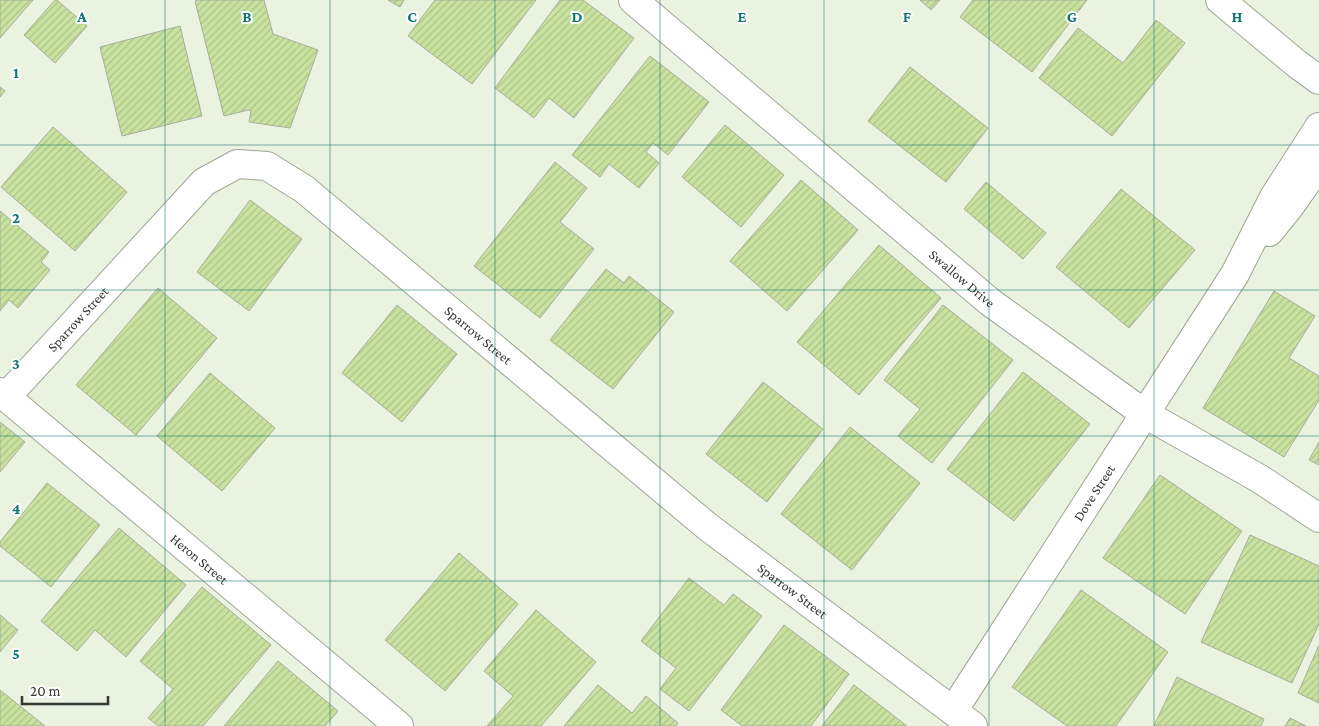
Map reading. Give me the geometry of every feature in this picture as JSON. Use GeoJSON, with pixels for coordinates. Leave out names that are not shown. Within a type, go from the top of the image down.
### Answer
{"type":"FeatureCollection","features":[{"type":"Feature","properties":{"kind":"street","name":"Swallow Drive"},"geometry":{"type":"LineString","coordinates":[[633,0],[990,302],[1145,414],[1260,479],[1319,518]]}},
{"type":"Feature","properties":{"kind":"street"},"geometry":{"type":"LineString","coordinates":[[1220,0],[1319,80]]}},
{"type":"Feature","properties":{"kind":"street","name":"Dove Street"},"geometry":{"type":"LineString","coordinates":[[963,719],[1145,414],[1235,274],[1274,197],[1311,165],[1319,126]]}},
{"type":"Feature","properties":{"kind":"street","name":"Sparrow Street"},"geometry":{"type":"LineString","coordinates":[[3,394],[204,182],[237,164],[267,166],[304,189],[708,527],[963,719]]}},
{"type":"Feature","properties":{"kind":"street","name":"Heron Street"},"geometry":{"type":"LineString","coordinates":[[3,394],[399,726]]}},
{"type":"Feature","properties":{"kind":"building"},"geometry":{"type":"Polygon","coordinates":[[[0,0],[33,0],[0,38],[0,0]]]}},
{"type":"Feature","properties":{"kind":"building"},"geometry":{"type":"Polygon","coordinates":[[[55,0],[87,26],[55,63],[24,35],[55,0]]]}},
{"type":"Feature","properties":{"kind":"building"},"geometry":{"type":"Polygon","coordinates":[[[264,0],[273,34],[318,50],[290,128],[249,122],[251,111],[248,110],[224,116],[195,1],[264,0]]]}},
{"type":"Feature","properties":{"kind":"building"},"geometry":{"type":"Polygon","coordinates":[[[388,0],[404,0],[400,7],[388,0]]]}},
{"type":"Feature","properties":{"kind":"building"},"geometry":{"type":"Polygon","coordinates":[[[435,0],[536,0],[472,84],[408,36],[435,0]]]}},
{"type":"Feature","properties":{"kind":"building"},"geometry":{"type":"Polygon","coordinates":[[[560,0],[583,0],[634,38],[574,118],[549,98],[534,118],[495,88],[560,0]]]}},
{"type":"Feature","properties":{"kind":"building"},"geometry":{"type":"Polygon","coordinates":[[[920,0],[940,0],[931,10],[920,0]]]}},
{"type":"Feature","properties":{"kind":"building"},"geometry":{"type":"Polygon","coordinates":[[[973,0],[1087,0],[1032,72],[960,17],[973,0]]]}},
{"type":"Feature","properties":{"kind":"building"},"geometry":{"type":"Polygon","coordinates":[[[1156,20],[1185,43],[1112,136],[1039,78],[1078,28],[1123,63],[1156,20]]]}},
{"type":"Feature","properties":{"kind":"building"},"geometry":{"type":"Polygon","coordinates":[[[180,26],[202,116],[122,136],[100,47],[180,26]]]}},
{"type":"Feature","properties":{"kind":"building"},"geometry":{"type":"Polygon","coordinates":[[[650,56],[709,102],[668,155],[653,143],[646,152],[659,163],[639,188],[609,164],[600,177],[572,155],[650,56]]]}},
{"type":"Feature","properties":{"kind":"building"},"geometry":{"type":"Polygon","coordinates":[[[910,67],[988,128],[946,182],[868,121],[910,67]]]}},
{"type":"Feature","properties":{"kind":"building"},"geometry":{"type":"Polygon","coordinates":[[[0,87],[5,91],[0,97],[0,87]]]}},
{"type":"Feature","properties":{"kind":"building"},"geometry":{"type":"Polygon","coordinates":[[[725,125],[784,175],[741,227],[682,177],[725,125]]]}},
{"type":"Feature","properties":{"kind":"building"},"geometry":{"type":"Polygon","coordinates":[[[53,127],[127,192],[75,251],[1,187],[53,127]]]}},
{"type":"Feature","properties":{"kind":"building"},"geometry":{"type":"Polygon","coordinates":[[[555,162],[587,188],[560,222],[594,249],[540,318],[474,266],[555,162]]]}},
{"type":"Feature","properties":{"kind":"building"},"geometry":{"type":"Polygon","coordinates":[[[801,180],[858,230],[787,311],[730,261],[801,180]]]}},
{"type":"Feature","properties":{"kind":"building"},"geometry":{"type":"Polygon","coordinates":[[[986,182],[1046,233],[1023,259],[964,209],[986,182]]]}},
{"type":"Feature","properties":{"kind":"building"},"geometry":{"type":"Polygon","coordinates":[[[1121,189],[1195,250],[1129,328],[1056,267],[1121,189]]]}},
{"type":"Feature","properties":{"kind":"building"},"geometry":{"type":"Polygon","coordinates":[[[250,200],[302,239],[249,311],[197,272],[250,200]]]}},
{"type":"Feature","properties":{"kind":"building"},"geometry":{"type":"Polygon","coordinates":[[[0,211],[49,252],[41,262],[50,270],[18,308],[9,300],[0,311],[0,211]]]}},
{"type":"Feature","properties":{"kind":"building"},"geometry":{"type":"Polygon","coordinates":[[[879,245],[941,298],[859,395],[797,342],[879,245]]]}},
{"type":"Feature","properties":{"kind":"building"},"geometry":{"type":"Polygon","coordinates":[[[606,269],[624,283],[629,276],[674,312],[613,389],[550,340],[606,269]]]}},
{"type":"Feature","properties":{"kind":"building"},"geometry":{"type":"Polygon","coordinates":[[[158,288],[217,338],[136,435],[76,385],[158,288]]]}},
{"type":"Feature","properties":{"kind":"building"},"geometry":{"type":"Polygon","coordinates":[[[1274,291],[1315,316],[1289,358],[1319,376],[1319,400],[1284,457],[1203,408],[1274,291]]]}},
{"type":"Feature","properties":{"kind":"building"},"geometry":{"type":"Polygon","coordinates":[[[397,305],[457,354],[402,422],[342,373],[397,305]]]}},
{"type":"Feature","properties":{"kind":"building"},"geometry":{"type":"Polygon","coordinates":[[[943,305],[1013,360],[932,463],[898,436],[920,409],[884,380],[943,305]]]}},
{"type":"Feature","properties":{"kind":"building"},"geometry":{"type":"Polygon","coordinates":[[[1023,372],[1090,424],[1014,521],[947,469],[1023,372]]]}},
{"type":"Feature","properties":{"kind":"building"},"geometry":{"type":"Polygon","coordinates":[[[210,373],[275,428],[222,491],[157,436],[210,373]]]}},
{"type":"Feature","properties":{"kind":"building"},"geometry":{"type":"Polygon","coordinates":[[[763,382],[823,429],[767,502],[706,454],[763,382]]]}},
{"type":"Feature","properties":{"kind":"building"},"geometry":{"type":"Polygon","coordinates":[[[0,422],[25,442],[0,472],[0,422]]]}},
{"type":"Feature","properties":{"kind":"building"},"geometry":{"type":"Polygon","coordinates":[[[850,427],[920,483],[852,570],[781,514],[850,427]]]}},
{"type":"Feature","properties":{"kind":"building"},"geometry":{"type":"Polygon","coordinates":[[[1319,442],[1319,465],[1309,460],[1319,442]]]}},
{"type":"Feature","properties":{"kind":"building"},"geometry":{"type":"Polygon","coordinates":[[[1160,475],[1242,531],[1185,614],[1103,558],[1160,475]]]}},
{"type":"Feature","properties":{"kind":"building"},"geometry":{"type":"Polygon","coordinates":[[[47,483],[100,525],[51,587],[0,546],[0,542],[47,483]]]}},
{"type":"Feature","properties":{"kind":"building"},"geometry":{"type":"Polygon","coordinates":[[[119,528],[186,585],[126,657],[95,630],[77,651],[41,621],[119,528]]]}},
{"type":"Feature","properties":{"kind":"building"},"geometry":{"type":"Polygon","coordinates":[[[1250,535],[1319,566],[1319,624],[1292,683],[1201,642],[1250,535]]]}},
{"type":"Feature","properties":{"kind":"building"},"geometry":{"type":"Polygon","coordinates":[[[459,553],[518,604],[445,691],[385,640],[459,553]]]}},
{"type":"Feature","properties":{"kind":"building"},"geometry":{"type":"Polygon","coordinates":[[[689,578],[724,605],[733,594],[762,616],[689,711],[660,689],[676,668],[641,641],[689,578]]]}},
{"type":"Feature","properties":{"kind":"building"},"geometry":{"type":"Polygon","coordinates":[[[202,587],[271,645],[203,726],[158,726],[148,718],[173,689],[140,661],[202,587]]]}},
{"type":"Feature","properties":{"kind":"building"},"geometry":{"type":"Polygon","coordinates":[[[1081,590],[1168,652],[1116,726],[1067,726],[1012,687],[1081,590]]]}},
{"type":"Feature","properties":{"kind":"building"},"geometry":{"type":"Polygon","coordinates":[[[536,610],[596,662],[541,726],[487,726],[513,696],[484,671],[536,610]]]}},
{"type":"Feature","properties":{"kind":"building"},"geometry":{"type":"Polygon","coordinates":[[[0,615],[18,630],[0,652],[0,615]]]}},
{"type":"Feature","properties":{"kind":"building"},"geometry":{"type":"Polygon","coordinates":[[[784,625],[849,674],[811,726],[742,726],[721,710],[784,625]]]}},
{"type":"Feature","properties":{"kind":"building"},"geometry":{"type":"Polygon","coordinates":[[[1319,645],[1319,703],[1298,693],[1319,645]]]}},
{"type":"Feature","properties":{"kind":"building"},"geometry":{"type":"Polygon","coordinates":[[[278,661],[338,711],[325,726],[224,726],[278,661]]]}},
{"type":"Feature","properties":{"kind":"building"},"geometry":{"type":"Polygon","coordinates":[[[1177,677],[1264,719],[1261,726],[1154,726],[1177,677]]]}},
{"type":"Feature","properties":{"kind":"building"},"geometry":{"type":"Polygon","coordinates":[[[598,685],[632,713],[646,696],[678,723],[676,726],[564,726],[598,685]]]}},
{"type":"Feature","properties":{"kind":"building"},"geometry":{"type":"Polygon","coordinates":[[[854,685],[907,726],[822,726],[854,685]]]}},
{"type":"Feature","properties":{"kind":"building"},"geometry":{"type":"Polygon","coordinates":[[[0,690],[45,726],[0,726],[0,690]]]}},
{"type":"Feature","properties":{"kind":"building"},"geometry":{"type":"Polygon","coordinates":[[[1290,718],[1306,726],[1285,726],[1290,718]]]}}]}
